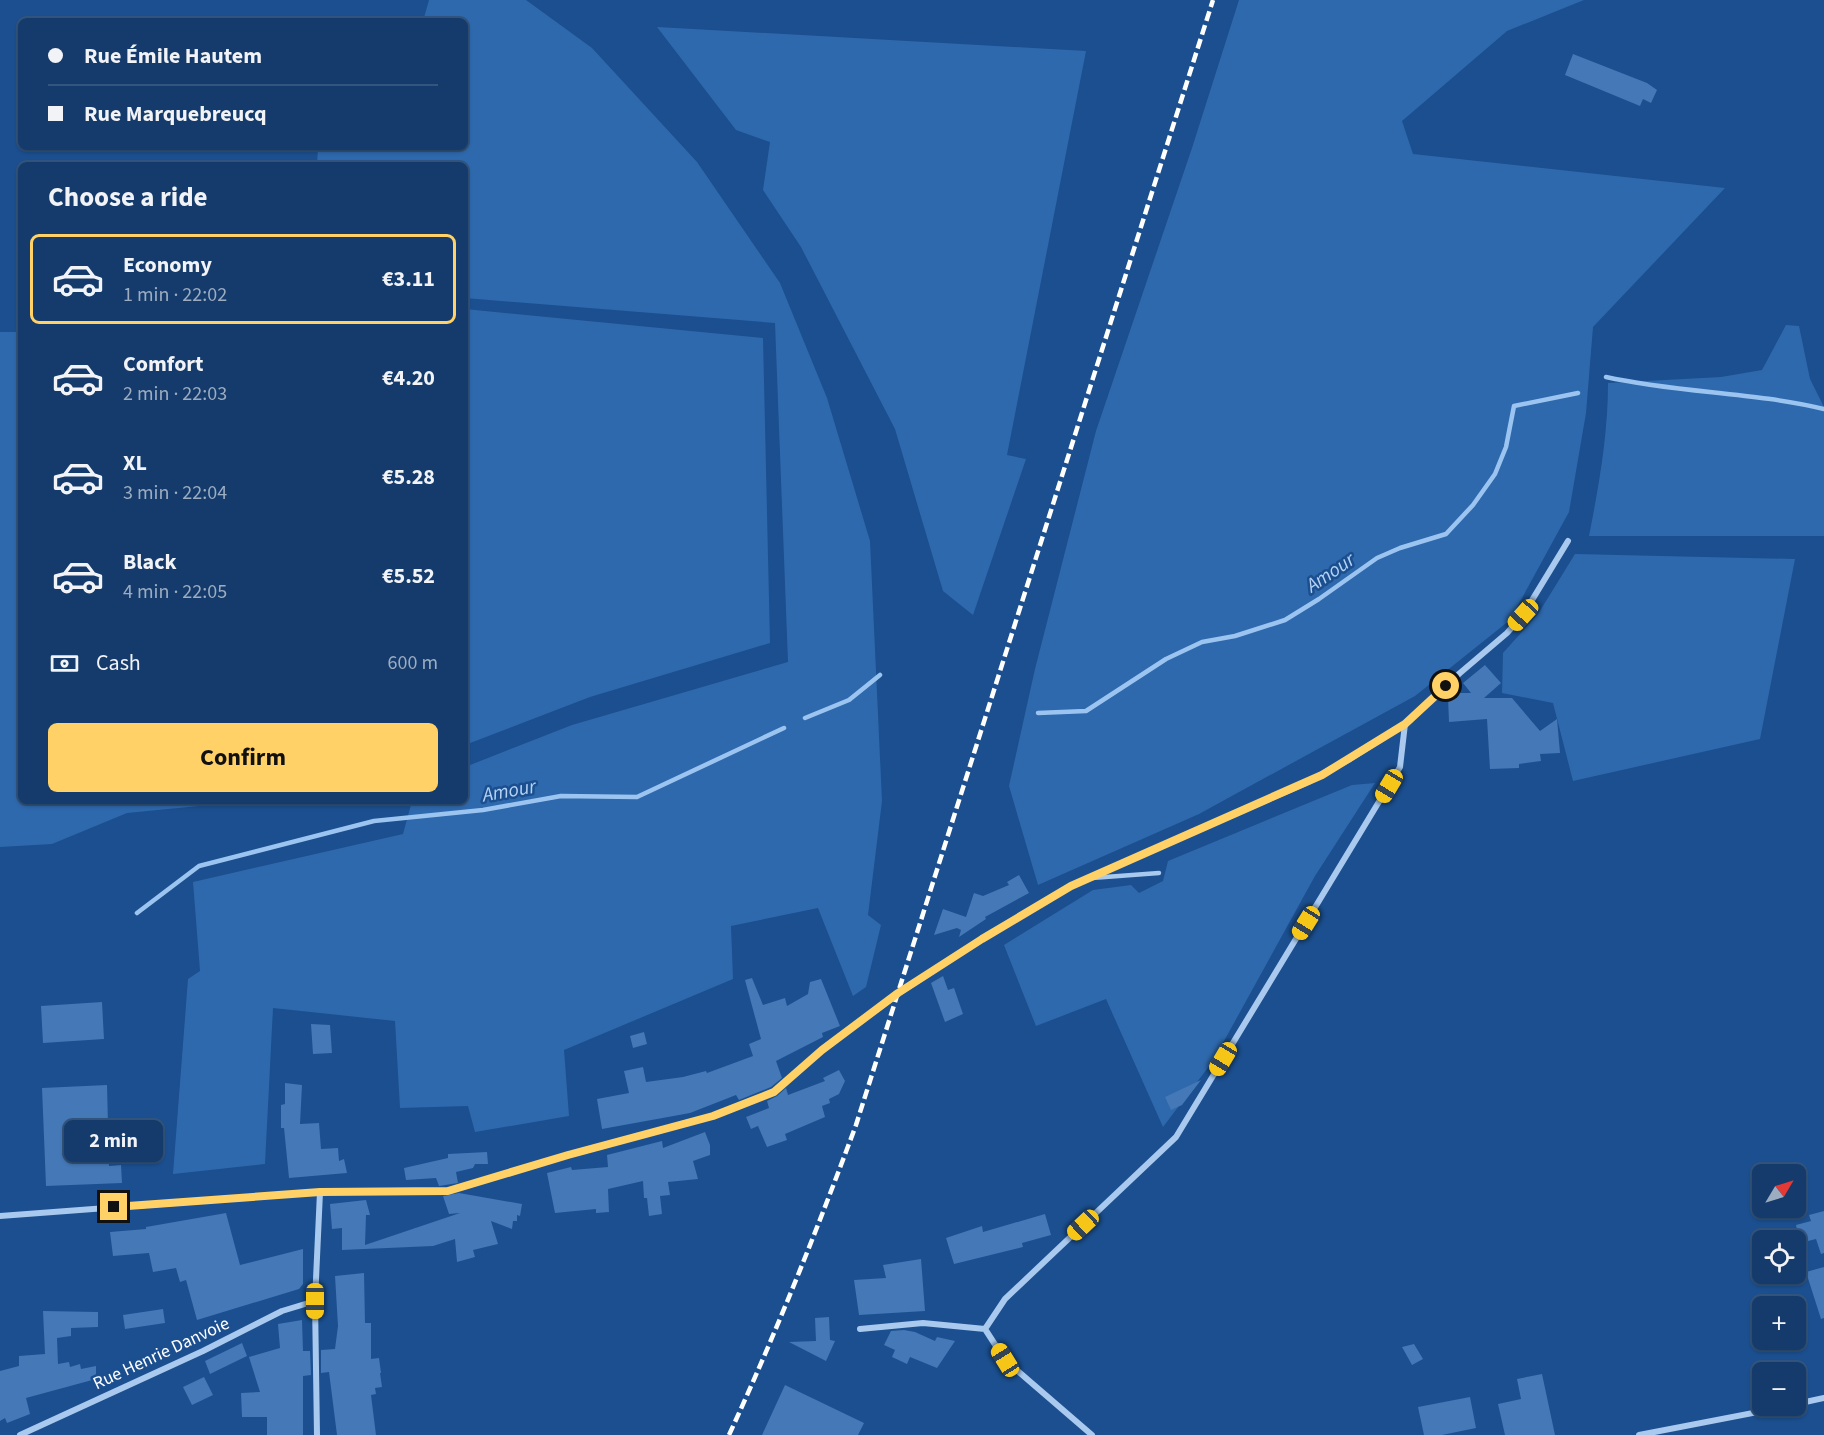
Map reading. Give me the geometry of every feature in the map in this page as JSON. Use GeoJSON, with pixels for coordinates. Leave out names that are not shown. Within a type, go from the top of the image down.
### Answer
{"type":"FeatureCollection","features":[{"type":"Feature","properties":{"kind":"street"},"geometry":{"type":"LineString","coordinates":[[0,1216],[320,1192],[448,1191],[568,1155],[713,1116],[774,1092],[822,1050],[898,993],[1071,886],[1308,782],[1350,759],[1405,724],[1507,633],[1523,615],[1568,541]]}},
{"type":"Feature","properties":{"kind":"street"},"geometry":{"type":"LineString","coordinates":[[985,1329],[1005,1299],[1176,1137],[1400,767],[1405,724]]}},
{"type":"Feature","properties":{"kind":"street"},"geometry":{"type":"LineString","coordinates":[[317,1435],[315,1301],[320,1192]]}},
{"type":"Feature","properties":{"kind":"street","name":"Rue Henrie Danvoie"},"geometry":{"type":"LineString","coordinates":[[20,1435],[192,1356],[282,1311],[315,1301]]}},
{"type":"Feature","properties":{"kind":"street"},"geometry":{"type":"LineString","coordinates":[[860,1329],[923,1323],[985,1329]]}},
{"type":"Feature","properties":{"kind":"street"},"geometry":{"type":"LineString","coordinates":[[985,1329],[1005,1360],[1092,1435]]}},
{"type":"Feature","properties":{"kind":"street"},"geometry":{"type":"LineString","coordinates":[[1806,1402],[1824,1398]]}},
{"type":"Feature","properties":{"kind":"street"},"geometry":{"type":"LineString","coordinates":[[1640,1435],[1752,1413]]}},
{"type":"Feature","properties":{"kind":"lane"},"geometry":{"type":"LineString","coordinates":[[1087,878],[1159,873]]}},
{"type":"Feature","properties":{"kind":"shaded area"},"geometry":{"type":"Polygon","coordinates":[[[429,0],[526,0],[592,48],[697,162],[780,283],[827,398],[870,541],[882,801],[868,915],[881,925],[866,987],[853,996],[818,908],[731,926],[733,979],[564,1050],[569,1116],[475,1132],[468,1106],[400,1108],[395,1021],[273,1008],[265,1164],[173,1174],[188,979],[200,971],[193,882],[403,834],[411,804],[468,804],[468,766],[572,725],[788,662],[775,323],[468,298],[468,162],[317,162],[318,150],[468,150],[468,18],[424,18],[429,0]]]}},
{"type":"Feature","properties":{"kind":"shaded area"},"geometry":{"type":"Polygon","coordinates":[[[1239,0],[1584,0],[1507,31],[1402,121],[1413,154],[1725,188],[1593,327],[1586,413],[1569,512],[1510,620],[1415,696],[1199,814],[1038,885],[1009,786],[1035,669],[1096,431],[1192,148],[1239,0]]]}},
{"type":"Feature","properties":{"kind":"shaded area"},"geometry":{"type":"Polygon","coordinates":[[[657,27],[1086,51],[1007,455],[1026,459],[973,615],[943,591],[895,429],[801,247],[763,190],[770,142],[736,130],[657,27]]]}},
{"type":"Feature","properties":{"kind":"shaded area"},"geometry":{"type":"Polygon","coordinates":[[[468,309],[763,338],[770,643],[590,697],[468,744],[468,309]]]}},
{"type":"Feature","properties":{"kind":"shaded area"},"geometry":{"type":"Polygon","coordinates":[[[1786,325],[1799,326],[1810,379],[1824,407],[1824,536],[1589,536],[1605,441],[1608,383],[1721,377],[1762,370],[1786,325]]]}},
{"type":"Feature","properties":{"kind":"shaded area"},"geometry":{"type":"Polygon","coordinates":[[[0,332],[18,332],[18,804],[219,804],[127,813],[52,844],[0,847],[0,332]]]}},
{"type":"Feature","properties":{"kind":"shaded area"},"geometry":{"type":"Polygon","coordinates":[[[1575,554],[1795,559],[1760,739],[1573,781],[1553,703],[1502,693],[1503,653],[1538,614],[1575,554]]]}},
{"type":"Feature","properties":{"kind":"shaded area"},"geometry":{"type":"Polygon","coordinates":[[[1375,783],[1315,876],[1213,1061],[1163,1127],[1106,999],[1036,1026],[1004,945],[1093,890],[1131,885],[1139,893],[1163,881],[1168,861],[1352,785],[1375,783]]]}},
{"type":"Feature","properties":{"kind":"building"},"geometry":{"type":"Polygon","coordinates":[[[1573,54],[1647,83],[1657,90],[1651,103],[1643,99],[1640,106],[1565,75],[1573,54]]]}},
{"type":"Feature","properties":{"kind":"building"},"geometry":{"type":"Polygon","coordinates":[[[1485,665],[1501,683],[1484,698],[1512,698],[1540,731],[1557,719],[1560,753],[1540,754],[1541,761],[1519,764],[1519,768],[1490,769],[1487,719],[1449,722],[1448,698],[1454,698],[1453,693],[1471,693],[1463,683],[1485,665]]]}},
{"type":"Feature","properties":{"kind":"building"},"geometry":{"type":"Polygon","coordinates":[[[1019,875],[1029,893],[985,917],[986,919],[959,937],[961,930],[957,928],[934,935],[943,909],[966,917],[974,893],[983,896],[1009,885],[1007,882],[1019,875]]]}},
{"type":"Feature","properties":{"kind":"building"},"geometry":{"type":"Polygon","coordinates":[[[943,976],[948,990],[954,988],[963,1014],[945,1022],[931,983],[943,976]]]}},
{"type":"Feature","properties":{"kind":"building"},"geometry":{"type":"Polygon","coordinates":[[[752,978],[763,1005],[785,998],[787,1006],[808,994],[810,982],[821,979],[840,1026],[822,1033],[823,1037],[776,1061],[782,1078],[771,1087],[739,1100],[736,1095],[690,1113],[602,1129],[597,1099],[629,1093],[624,1071],[643,1067],[646,1082],[706,1071],[707,1073],[753,1056],[749,1044],[761,1039],[745,980],[752,978]]]}},
{"type":"Feature","properties":{"kind":"building"},"geometry":{"type":"Polygon","coordinates":[[[102,1002],[104,1039],[43,1043],[41,1006],[102,1002]]]}},
{"type":"Feature","properties":{"kind":"building"},"geometry":{"type":"Polygon","coordinates":[[[311,1024],[330,1025],[332,1053],[313,1054],[311,1024]]]}},
{"type":"Feature","properties":{"kind":"building"},"geometry":{"type":"Polygon","coordinates":[[[644,1032],[647,1044],[633,1048],[630,1036],[644,1032]]]}},
{"type":"Feature","properties":{"kind":"building"},"geometry":{"type":"Polygon","coordinates":[[[839,1070],[845,1081],[839,1094],[829,1099],[830,1103],[822,1106],[825,1117],[785,1134],[787,1140],[767,1147],[758,1126],[751,1129],[746,1117],[769,1108],[767,1101],[786,1088],[788,1095],[825,1081],[823,1078],[839,1070]]]}},
{"type":"Feature","properties":{"kind":"building"},"geometry":{"type":"Polygon","coordinates":[[[1201,1080],[1182,1105],[1171,1110],[1165,1097],[1201,1080]]]}},
{"type":"Feature","properties":{"kind":"building"},"geometry":{"type":"Polygon","coordinates":[[[285,1083],[302,1085],[300,1124],[319,1123],[321,1149],[338,1148],[339,1161],[344,1159],[347,1173],[289,1178],[284,1128],[281,1128],[281,1105],[285,1104],[285,1083]]]}},
{"type":"Feature","properties":{"kind":"building"},"geometry":{"type":"Polygon","coordinates":[[[107,1085],[109,1166],[121,1165],[122,1183],[46,1186],[42,1088],[107,1085]]]}},
{"type":"Feature","properties":{"kind":"building"},"geometry":{"type":"Polygon","coordinates":[[[705,1132],[710,1145],[710,1155],[693,1161],[698,1179],[668,1182],[670,1195],[660,1196],[662,1214],[649,1216],[647,1198],[644,1198],[643,1181],[608,1189],[609,1212],[596,1213],[596,1209],[555,1213],[547,1173],[571,1167],[572,1170],[608,1167],[607,1155],[662,1141],[663,1148],[705,1132]]]}},
{"type":"Feature","properties":{"kind":"building"},"geometry":{"type":"Polygon","coordinates":[[[487,1152],[488,1164],[475,1164],[473,1168],[456,1172],[458,1183],[439,1186],[436,1178],[406,1180],[404,1168],[448,1158],[448,1154],[487,1152]]]}},
{"type":"Feature","properties":{"kind":"building"},"geometry":{"type":"Polygon","coordinates":[[[459,1193],[522,1204],[520,1216],[517,1215],[517,1221],[513,1221],[512,1229],[491,1221],[498,1244],[473,1250],[475,1257],[457,1262],[455,1239],[433,1246],[342,1250],[342,1228],[332,1229],[330,1204],[366,1200],[370,1215],[366,1215],[365,1245],[460,1213],[449,1214],[443,1196],[459,1193]]]}},
{"type":"Feature","properties":{"kind":"building"},"geometry":{"type":"Polygon","coordinates":[[[1824,1211],[1824,1253],[1821,1254],[1816,1239],[1806,1242],[1806,1230],[1797,1230],[1796,1225],[1811,1221],[1809,1215],[1824,1211]]]}},
{"type":"Feature","properties":{"kind":"building"},"geometry":{"type":"Polygon","coordinates":[[[226,1213],[240,1265],[303,1249],[303,1284],[299,1289],[197,1320],[186,1280],[180,1282],[176,1268],[153,1272],[149,1253],[113,1256],[110,1232],[146,1229],[146,1227],[226,1213]]]}},
{"type":"Feature","properties":{"kind":"building"},"geometry":{"type":"Polygon","coordinates":[[[1045,1214],[1051,1235],[1022,1243],[1023,1247],[954,1264],[946,1238],[982,1226],[983,1232],[1045,1214]]]}},
{"type":"Feature","properties":{"kind":"building"},"geometry":{"type":"Polygon","coordinates":[[[921,1259],[925,1311],[859,1315],[854,1280],[886,1278],[883,1265],[921,1259]]]}},
{"type":"Feature","properties":{"kind":"building"},"geometry":{"type":"Polygon","coordinates":[[[1824,1267],[1824,1318],[1821,1319],[1806,1272],[1824,1267]]]}},
{"type":"Feature","properties":{"kind":"building"},"geometry":{"type":"Polygon","coordinates":[[[364,1273],[365,1323],[371,1323],[371,1359],[379,1358],[381,1373],[382,1387],[375,1388],[376,1394],[371,1395],[376,1435],[337,1435],[329,1372],[321,1373],[321,1350],[335,1349],[338,1326],[335,1276],[364,1273]]]}},
{"type":"Feature","properties":{"kind":"building"},"geometry":{"type":"Polygon","coordinates":[[[163,1309],[165,1323],[125,1329],[123,1315],[163,1309]]]}},
{"type":"Feature","properties":{"kind":"building"},"geometry":{"type":"Polygon","coordinates":[[[43,1311],[98,1312],[98,1327],[71,1328],[71,1336],[57,1338],[58,1364],[69,1362],[70,1367],[80,1364],[81,1369],[96,1366],[96,1379],[26,1398],[30,1414],[7,1423],[5,1418],[0,1421],[0,1371],[19,1366],[19,1356],[45,1354],[43,1311]]]}},
{"type":"Feature","properties":{"kind":"building"},"geometry":{"type":"Polygon","coordinates":[[[829,1317],[830,1340],[835,1341],[826,1361],[789,1342],[816,1341],[815,1318],[829,1317]]]}},
{"type":"Feature","properties":{"kind":"building"},"geometry":{"type":"Polygon","coordinates":[[[302,1320],[303,1351],[310,1351],[311,1375],[303,1376],[303,1435],[267,1435],[267,1417],[242,1417],[241,1393],[260,1392],[249,1357],[280,1348],[278,1324],[302,1320]]]}},
{"type":"Feature","properties":{"kind":"building"},"geometry":{"type":"Polygon","coordinates":[[[904,1330],[935,1341],[937,1337],[955,1341],[937,1368],[910,1357],[907,1364],[892,1357],[895,1350],[884,1345],[891,1331],[904,1330]]]}},
{"type":"Feature","properties":{"kind":"building"},"geometry":{"type":"Polygon","coordinates":[[[242,1343],[247,1356],[210,1374],[205,1361],[242,1343]]]}},
{"type":"Feature","properties":{"kind":"building"},"geometry":{"type":"Polygon","coordinates":[[[1414,1344],[1423,1359],[1412,1365],[1402,1347],[1414,1344]]]}},
{"type":"Feature","properties":{"kind":"building"},"geometry":{"type":"Polygon","coordinates":[[[1542,1374],[1555,1435],[1505,1435],[1498,1404],[1521,1399],[1517,1379],[1542,1374]]]}},
{"type":"Feature","properties":{"kind":"building"},"geometry":{"type":"Polygon","coordinates":[[[204,1377],[213,1395],[192,1405],[183,1387],[204,1377]]]}},
{"type":"Feature","properties":{"kind":"building"},"geometry":{"type":"Polygon","coordinates":[[[785,1385],[864,1423],[858,1435],[762,1435],[785,1385]]]}},
{"type":"Feature","properties":{"kind":"building"},"geometry":{"type":"Polygon","coordinates":[[[1470,1397],[1476,1428],[1442,1435],[1424,1435],[1418,1407],[1470,1397]]]}},
{"type":"Feature","properties":{"kind":"waterway","name":"Amour"},"geometry":{"type":"LineString","coordinates":[[1606,377],[1770,399],[1824,409]]}},
{"type":"Feature","properties":{"kind":"waterway","name":"Amour"},"geometry":{"type":"LineString","coordinates":[[1038,713],[1086,711],[1166,659],[1202,642],[1235,636],[1285,620],[1377,558],[1400,548],[1446,534],[1473,505],[1495,474],[1506,447],[1514,406],[1578,393]]}},
{"type":"Feature","properties":{"kind":"waterway","name":"Amour"},"geometry":{"type":"LineString","coordinates":[[805,718],[849,700],[880,675]]}},
{"type":"Feature","properties":{"kind":"waterway","name":"Amour"},"geometry":{"type":"LineString","coordinates":[[137,913],[199,866],[374,821],[483,810],[561,796],[637,797],[784,728]]}},
{"type":"Feature","properties":{"kind":"railway"},"geometry":{"type":"LineString","coordinates":[[729,1435],[796,1281],[856,1125],[1213,0]]}},
{"type":"Feature","properties":{"kind":"route"},"geometry":{"type":"LineString","coordinates":[[114,1207],[320,1192],[448,1191],[568,1155],[713,1116],[774,1092],[822,1050],[898,993],[1071,886],[1322,775],[1405,724],[1446,686]]}}]}
